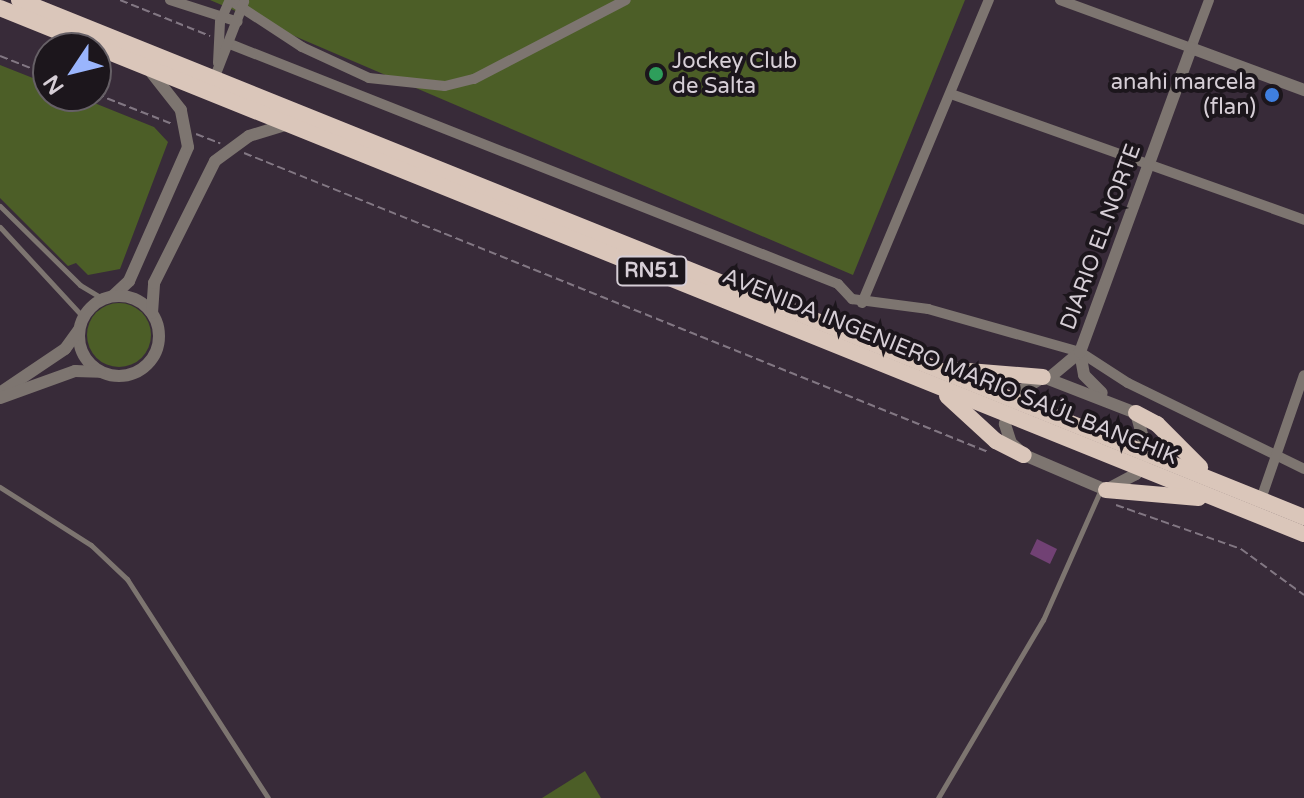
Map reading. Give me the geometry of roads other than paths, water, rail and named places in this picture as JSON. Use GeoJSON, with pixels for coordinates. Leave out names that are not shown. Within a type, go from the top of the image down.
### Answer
{"type":"FeatureCollection","features":[{"type":"Feature","properties":{"kind":"highway","name":"AVENIDA INGENIERO MARIO SAÚL BANCHIK"},"geometry":{"type":"LineString","coordinates":[[19,0],[216,71],[1011,397],[1240,508],[1304,534]]}},
{"type":"Feature","properties":{"kind":"highway","name":"AVENIDA INGENIERO MARIO SAÚL BANCHIK"},"geometry":{"type":"LineString","coordinates":[[0,8],[1005,414],[1233,486],[1304,517]]}},
{"type":"Feature","properties":{"kind":"highway"},"geometry":{"type":"LineString","coordinates":[[939,368],[1046,378]]}},
{"type":"Feature","properties":{"kind":"highway"},"geometry":{"type":"LineString","coordinates":[[926,381],[996,441],[1024,455]]}},
{"type":"Feature","properties":{"kind":"highway"},"geometry":{"type":"LineString","coordinates":[[1136,413],[1233,486]]}},
{"type":"Feature","properties":{"kind":"highway"},"geometry":{"type":"LineString","coordinates":[[1101,492],[1129,496],[1191,495],[1222,509],[1240,508]]}},
{"type":"Feature","properties":{"kind":"street"},"geometry":{"type":"LineString","coordinates":[[170,0],[238,22]]}},
{"type":"Feature","properties":{"kind":"street"},"geometry":{"type":"LineString","coordinates":[[216,71],[221,17],[230,0],[244,3],[302,47],[369,78],[445,86],[474,79],[626,0]]}},
{"type":"Feature","properties":{"kind":"street"},"geometry":{"type":"LineString","coordinates":[[862,303],[989,0]]}},
{"type":"Feature","properties":{"kind":"street"},"geometry":{"type":"LineString","coordinates":[[1060,0],[1304,90]]}},
{"type":"Feature","properties":{"kind":"street","name":"DIARIO EL NORTE"},"geometry":{"type":"LineString","coordinates":[[1080,352],[1209,0]]}},
{"type":"Feature","properties":{"kind":"street"},"geometry":{"type":"LineString","coordinates":[[216,71],[230,44],[244,3]]}},
{"type":"Feature","properties":{"kind":"street"},"geometry":{"type":"LineString","coordinates":[[230,44],[838,284],[862,303],[928,309],[1080,352],[1128,383],[1304,469]]}},
{"type":"Feature","properties":{"kind":"street"},"geometry":{"type":"LineString","coordinates":[[0,395],[65,349],[79,330],[83,317],[129,281],[184,166],[187,130],[170,91],[149,70]]}},
{"type":"Feature","properties":{"kind":"street"},"geometry":{"type":"LineString","coordinates":[[951,94],[1304,220]]}},
{"type":"Feature","properties":{"kind":"street"},"geometry":{"type":"LineString","coordinates":[[0,395],[75,371],[127,375],[150,362],[159,338],[152,313],[154,283],[198,188],[230,147],[288,124]]}},
{"type":"Feature","properties":{"kind":"street"},"geometry":{"type":"LineString","coordinates":[[108,297],[135,299],[152,313]]}},
{"type":"Feature","properties":{"kind":"street"},"geometry":{"type":"LineString","coordinates":[[79,330],[84,355],[101,372]]}},
{"type":"Feature","properties":{"kind":"street"},"geometry":{"type":"LineString","coordinates":[[1046,378],[1109,399],[1136,413],[1144,459],[1101,492],[1024,455],[1011,443],[1005,414],[1011,397],[1046,378],[1080,352]]}},
{"type":"Feature","properties":{"kind":"street"},"geometry":{"type":"LineString","coordinates":[[1080,352],[1084,375],[1109,399]]}},
{"type":"Feature","properties":{"kind":"street"},"geometry":{"type":"LineString","coordinates":[[1261,499],[1304,375]]}},
{"type":"Feature","properties":{"kind":"lane"},"geometry":{"type":"LineString","coordinates":[[0,206],[80,285],[108,297]]}},
{"type":"Feature","properties":{"kind":"lane"},"geometry":{"type":"LineString","coordinates":[[0,227],[83,317]]}},
{"type":"Feature","properties":{"kind":"lane"},"geometry":{"type":"LineString","coordinates":[[0,487],[91,545],[127,579],[268,798]]}},
{"type":"Feature","properties":{"kind":"lane"},"geometry":{"type":"LineString","coordinates":[[938,798],[1043,620],[1101,492]]}},
{"type":"Feature","properties":{"kind":"place","name":"Jockey Club de Salta"},"geometry":{"type":"Point","coordinates":[656,74]}},
{"type":"Feature","properties":{"kind":"place","name":"anahi marcela (flan)"},"geometry":{"type":"Point","coordinates":[1272,95]}}]}
